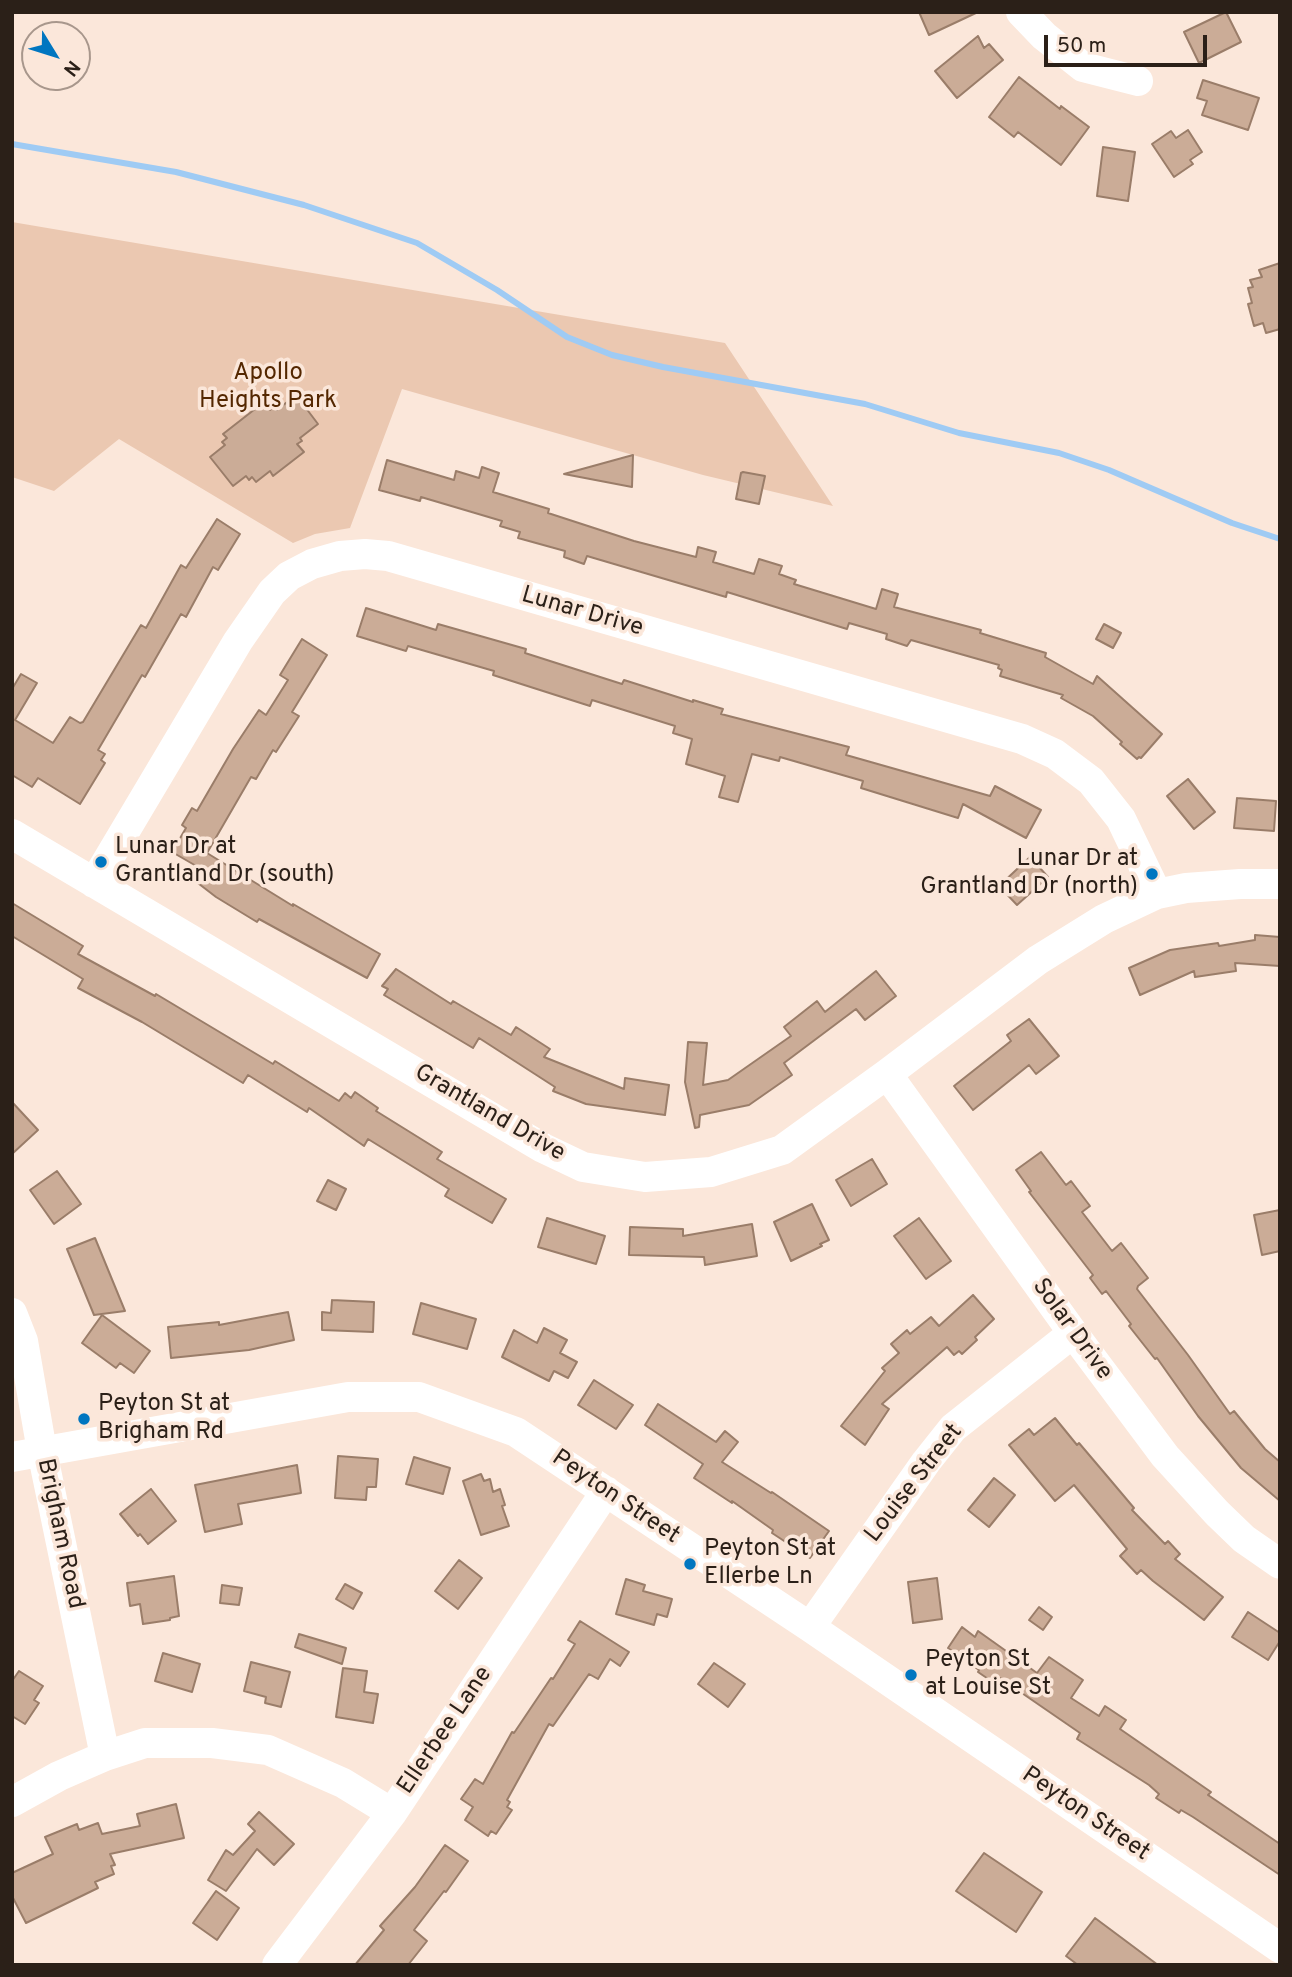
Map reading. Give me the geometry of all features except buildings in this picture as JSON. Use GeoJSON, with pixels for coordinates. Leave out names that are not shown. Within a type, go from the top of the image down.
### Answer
{"type":"FeatureCollection","features":[{"type":"Feature","properties":{"kind":"street"},"geometry":{"type":"LineString","coordinates":[[1021,12],[1044,36],[1083,66],[1138,81]]}},
{"type":"Feature","properties":{"kind":"street","name":"Lunar Drive"},"geometry":{"type":"LineString","coordinates":[[94,883],[238,641],[272,592],[289,576],[312,564],[340,556],[365,554],[388,556],[1022,739],[1055,754],[1091,781],[1121,819],[1157,894]]}},
{"type":"Feature","properties":{"kind":"street","name":"Grantland Drive"},"geometry":{"type":"LineString","coordinates":[[12,834],[543,1148],[583,1167],[645,1177],[711,1172],[782,1150],[1038,960],[1104,919],[1157,894],[1186,888],[1280,884]]}},
{"type":"Feature","properties":{"kind":"street","name":"Solar Drive"},"geometry":{"type":"LineString","coordinates":[[887,1074],[1073,1333],[1166,1456],[1244,1539],[1280,1563]]}},
{"type":"Feature","properties":{"kind":"street","name":"Brigham Road"},"geometry":{"type":"LineString","coordinates":[[12,1313],[23,1341],[42,1451],[105,1756]]}},
{"type":"Feature","properties":{"kind":"street","name":"Louise Street"},"geometry":{"type":"LineString","coordinates":[[810,1627],[953,1428],[1073,1333]]}},
{"type":"Feature","properties":{"kind":"street","name":"Peyton Street"},"geometry":{"type":"LineString","coordinates":[[12,1457],[348,1397],[419,1397],[516,1432],[810,1627],[1280,1948]]}},
{"type":"Feature","properties":{"kind":"street","name":"Ellerbee Lane"},"geometry":{"type":"LineString","coordinates":[[277,1965],[392,1813],[606,1491]]}},
{"type":"Feature","properties":{"kind":"street"},"geometry":{"type":"LineString","coordinates":[[12,1802],[59,1776],[105,1756],[145,1743],[212,1743],[268,1750],[344,1783],[392,1813]]}},
{"type":"Feature","properties":{"kind":"green space","name":"Apollo Heights Park"},"geometry":{"type":"Polygon","coordinates":[[[12,222],[725,343],[833,506],[703,475],[402,389],[350,528],[315,534],[293,543],[119,439],[54,491],[12,477],[12,222]]]}},
{"type":"Feature","properties":{"kind":"waterway"},"geometry":{"type":"LineString","coordinates":[[12,144],[176,172],[304,205],[417,243],[497,290],[567,337],[612,355],[865,404],[959,433],[1059,453],[1109,470],[1232,523],[1280,539]]}},
{"type":"Feature","properties":{"kind":"place","name":"Lunar Dr at Grantland Dr (south)"},"geometry":{"type":"Point","coordinates":[101,862]}},
{"type":"Feature","properties":{"kind":"place","name":"Lunar Dr at Grantland Dr (north)"},"geometry":{"type":"Point","coordinates":[1152,874]}},
{"type":"Feature","properties":{"kind":"place","name":"Peyton St at Brigham Rd"},"geometry":{"type":"Point","coordinates":[84,1419]}},
{"type":"Feature","properties":{"kind":"place","name":"Peyton St at Ellerbe Ln"},"geometry":{"type":"Point","coordinates":[690,1564]}},
{"type":"Feature","properties":{"kind":"place","name":"Peyton St at Louise St"},"geometry":{"type":"Point","coordinates":[911,1675]}}]}
